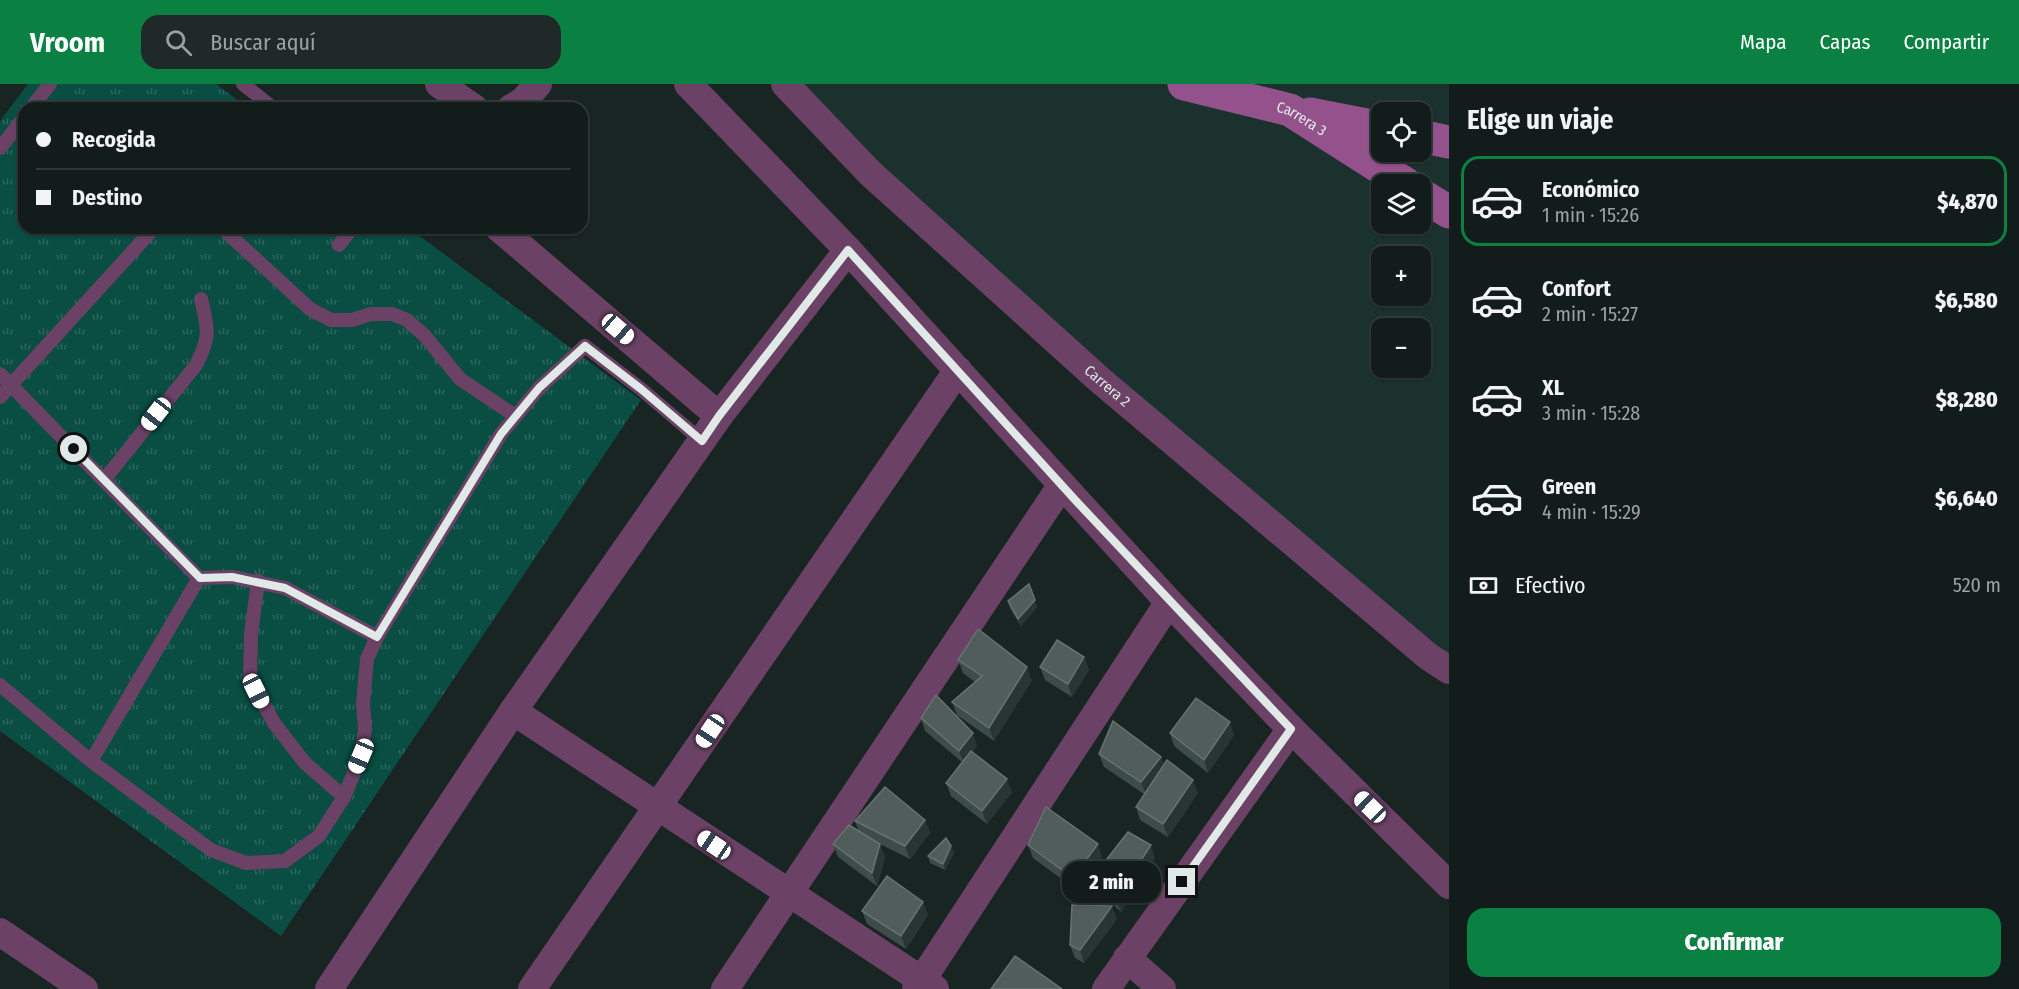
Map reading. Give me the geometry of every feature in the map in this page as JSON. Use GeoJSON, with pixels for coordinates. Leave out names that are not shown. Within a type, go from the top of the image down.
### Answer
{"type":"FeatureCollection","features":[{"type":"Feature","properties":{"kind":"street"},"geometry":{"type":"LineString","coordinates":[[439,84],[465,102]]}},
{"type":"Feature","properties":{"kind":"street"},"geometry":{"type":"LineString","coordinates":[[521,102],[538,84]]}},
{"type":"Feature","properties":{"kind":"street"},"geometry":{"type":"LineString","coordinates":[[688,84],[848,250],[1169,602],[1291,729],[1449,885]]}},
{"type":"Feature","properties":{"kind":"street","name":"Carrera 2"},"geometry":{"type":"LineString","coordinates":[[785,84],[870,173],[1101,381],[1429,657],[1449,670]]}},
{"type":"Feature","properties":{"kind":"street","name":"Carrera 3"},"geometry":{"type":"LineString","coordinates":[[1184,84],[1290,110],[1390,174]]}},
{"type":"Feature","properties":{"kind":"street"},"geometry":{"type":"LineString","coordinates":[[1290,110],[1371,126]]}},
{"type":"Feature","properties":{"kind":"street"},"geometry":{"type":"LineString","coordinates":[[1431,138],[1449,142]]}},
{"type":"Feature","properties":{"kind":"street"},"geometry":{"type":"LineString","coordinates":[[1431,201],[1449,212]]}},
{"type":"Feature","properties":{"kind":"street"},"geometry":{"type":"LineString","coordinates":[[506,234],[719,416]]}},
{"type":"Feature","properties":{"kind":"street"},"geometry":{"type":"LineString","coordinates":[[329,989],[513,711],[719,416],[848,250]]}},
{"type":"Feature","properties":{"kind":"street"},"geometry":{"type":"LineString","coordinates":[[532,989],[958,370]]}},
{"type":"Feature","properties":{"kind":"street"},"geometry":{"type":"LineString","coordinates":[[725,989],[1061,486]]}},
{"type":"Feature","properties":{"kind":"street"},"geometry":{"type":"LineString","coordinates":[[513,711],[924,986],[1169,602]]}},
{"type":"Feature","properties":{"kind":"street"},"geometry":{"type":"LineString","coordinates":[[1106,989],[1291,729]]}},
{"type":"Feature","properties":{"kind":"street"},"geometry":{"type":"LineString","coordinates":[[0,932],[84,989]]}},
{"type":"Feature","properties":{"kind":"street"},"geometry":{"type":"LineString","coordinates":[[1127,958],[1162,989]]}},
{"type":"Feature","properties":{"kind":"lane"},"geometry":{"type":"LineString","coordinates":[[36,102],[50,84]]}},
{"type":"Feature","properties":{"kind":"lane"},"geometry":{"type":"LineString","coordinates":[[243,84],[263,102]]}},
{"type":"Feature","properties":{"kind":"lane"},"geometry":{"type":"LineString","coordinates":[[0,148],[18,126]]}},
{"type":"Feature","properties":{"kind":"lane"},"geometry":{"type":"LineString","coordinates":[[0,397],[149,234]]}},
{"type":"Feature","properties":{"kind":"lane"},"geometry":{"type":"LineString","coordinates":[[229,234],[310,309],[331,320],[352,320],[371,314],[392,314],[407,320],[425,336],[460,379],[514,415]]}},
{"type":"Feature","properties":{"kind":"lane"},"geometry":{"type":"LineString","coordinates":[[339,245],[347,234]]}},
{"type":"Feature","properties":{"kind":"lane"},"geometry":{"type":"LineString","coordinates":[[104,480],[195,365],[205,348],[208,328],[201,299]]}},
{"type":"Feature","properties":{"kind":"lane"},"geometry":{"type":"LineString","coordinates":[[0,685],[91,761],[212,850],[246,863],[285,861],[319,836],[344,798],[361,756],[365,729],[363,705],[366,670],[377,637],[501,434],[514,415],[539,388],[585,346],[641,389],[702,441]]}},
{"type":"Feature","properties":{"kind":"lane"},"geometry":{"type":"LineString","coordinates":[[0,374],[200,578],[232,577],[285,588],[377,637]]}},
{"type":"Feature","properties":{"kind":"lane"},"geometry":{"type":"LineString","coordinates":[[91,761],[200,578]]}},
{"type":"Feature","properties":{"kind":"lane"},"geometry":{"type":"LineString","coordinates":[[258,581],[251,634],[250,678],[274,723],[305,763],[344,798]]}},
{"type":"Feature","properties":{"kind":"shaded area"},"geometry":{"type":"Polygon","coordinates":[[[789,84],[1449,84],[1449,665],[1418,646],[789,84]]]}},
{"type":"Feature","properties":{"kind":"green space"},"geometry":{"type":"Polygon","coordinates":[[[28,84],[216,84],[240,102],[18,102],[18,234],[417,234],[641,400],[281,936],[0,731],[0,121],[28,84]]]}},
{"type":"Feature","properties":{"kind":"building"},"geometry":{"type":"Polygon","coordinates":[[[1029,584],[1035,600],[1018,619],[1008,601],[1029,584]]]}},
{"type":"Feature","properties":{"kind":"building"},"geometry":{"type":"Polygon","coordinates":[[[978,629],[1027,667],[989,728],[952,702],[982,676],[958,660],[978,629]]]}},
{"type":"Feature","properties":{"kind":"building"},"geometry":{"type":"Polygon","coordinates":[[[1057,640],[1084,657],[1068,684],[1040,667],[1057,640]]]}},
{"type":"Feature","properties":{"kind":"building"},"geometry":{"type":"Polygon","coordinates":[[[936,695],[973,733],[959,751],[921,718],[936,695]]]}},
{"type":"Feature","properties":{"kind":"building"},"geometry":{"type":"Polygon","coordinates":[[[1196,698],[1230,722],[1204,760],[1170,733],[1196,698]]]}},
{"type":"Feature","properties":{"kind":"building"},"geometry":{"type":"Polygon","coordinates":[[[1113,721],[1161,757],[1141,782],[1099,754],[1113,721]]]}},
{"type":"Feature","properties":{"kind":"building"},"geometry":{"type":"Polygon","coordinates":[[[971,751],[1007,779],[982,811],[946,783],[971,751]]]}},
{"type":"Feature","properties":{"kind":"building"},"geometry":{"type":"Polygon","coordinates":[[[1167,760],[1193,780],[1163,824],[1136,807],[1167,760]]]}},
{"type":"Feature","properties":{"kind":"building"},"geometry":{"type":"Polygon","coordinates":[[[885,787],[925,820],[905,846],[855,821],[885,787]]]}},
{"type":"Feature","properties":{"kind":"building"},"geometry":{"type":"Polygon","coordinates":[[[1046,807],[1098,844],[1073,878],[1028,845],[1046,807]]]}},
{"type":"Feature","properties":{"kind":"building"},"geometry":{"type":"Polygon","coordinates":[[[849,825],[880,844],[872,873],[833,844],[849,825]]]}},
{"type":"Feature","properties":{"kind":"building"},"geometry":{"type":"Polygon","coordinates":[[[1128,832],[1151,845],[1116,899],[1093,877],[1128,832]]]}},
{"type":"Feature","properties":{"kind":"building"},"geometry":{"type":"Polygon","coordinates":[[[946,838],[951,846],[943,864],[928,856],[946,838]]]}},
{"type":"Feature","properties":{"kind":"building"},"geometry":{"type":"Polygon","coordinates":[[[887,876],[923,902],[901,936],[862,911],[887,876]]]}},
{"type":"Feature","properties":{"kind":"building"},"geometry":{"type":"Polygon","coordinates":[[[1072,905],[1112,906],[1080,950],[1070,945],[1072,905]]]}},
{"type":"Feature","properties":{"kind":"building"},"geometry":{"type":"Polygon","coordinates":[[[1015,956],[1062,989],[991,989],[1015,956]]]}},
{"type":"Feature","properties":{"kind":"route"},"geometry":{"type":"LineString","coordinates":[[74,449],[200,578],[232,577],[285,588],[377,637],[514,415],[539,388],[585,346],[641,389],[702,441],[848,250],[1169,602],[1291,729],[1182,882]]}}]}
